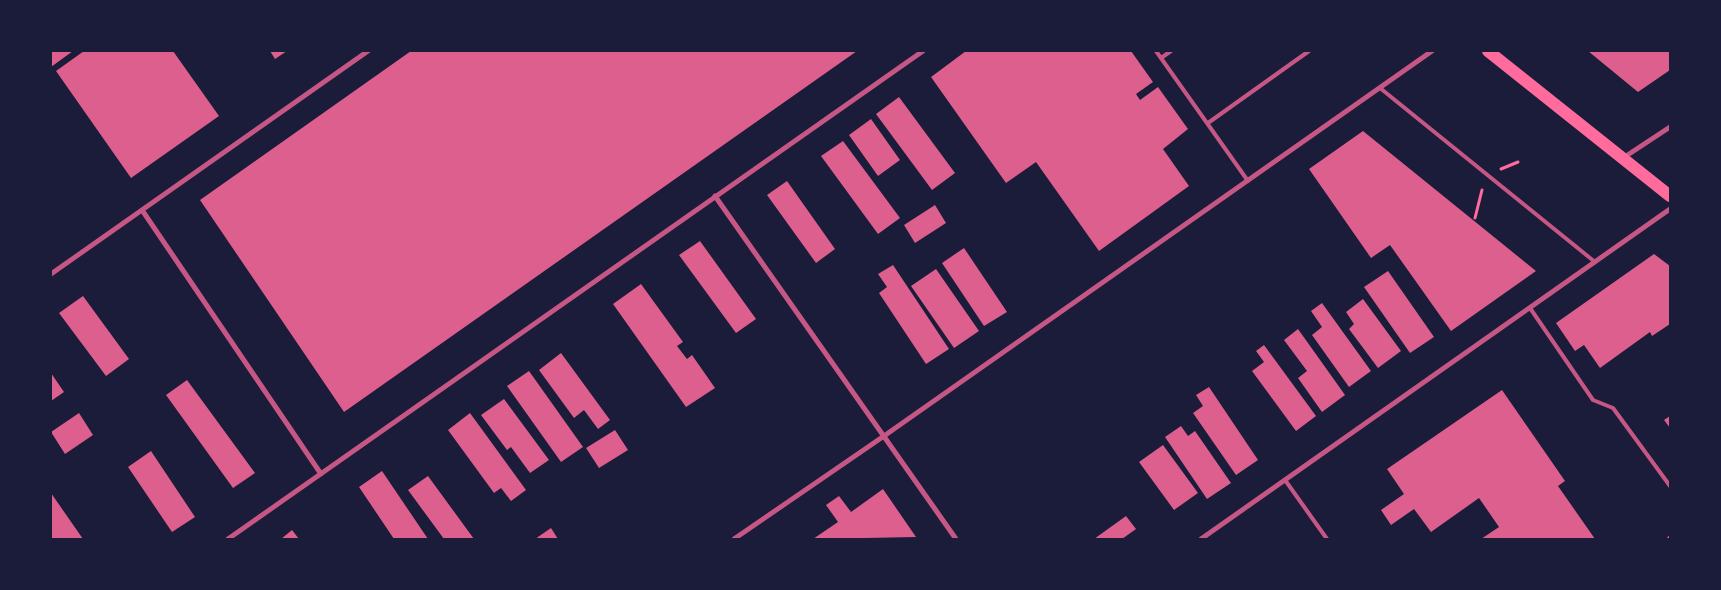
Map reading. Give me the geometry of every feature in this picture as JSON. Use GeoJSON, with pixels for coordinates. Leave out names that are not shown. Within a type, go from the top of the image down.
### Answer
{"type":"FeatureCollection","features":[{"type":"Feature","properties":{"kind":"main road"},"geometry":{"type":"LineString","coordinates":[[1488,51],[1670,196]]}},
{"type":"Feature","properties":{"kind":"street"},"geometry":{"type":"LineString","coordinates":[[51,274],[368,51]]}},
{"type":"Feature","properties":{"kind":"street"},"geometry":{"type":"LineString","coordinates":[[228,539],[923,51]]}},
{"type":"Feature","properties":{"kind":"street"},"geometry":{"type":"LineString","coordinates":[[734,539],[884,436],[1432,51]]}},
{"type":"Feature","properties":{"kind":"street"},"geometry":{"type":"LineString","coordinates":[[1623,158],[1670,127]]}},
{"type":"Feature","properties":{"kind":"street"},"geometry":{"type":"LineString","coordinates":[[716,196],[956,539]]}},
{"type":"Feature","properties":{"kind":"street"},"geometry":{"type":"LineString","coordinates":[[1202,539],[1670,209]]}},
{"type":"Feature","properties":{"kind":"street"},"geometry":{"type":"LineString","coordinates":[[142,210],[321,474]]}},
{"type":"Feature","properties":{"kind":"lane"},"geometry":{"type":"LineString","coordinates":[[1156,51],[1248,181]]}},
{"type":"Feature","properties":{"kind":"lane"},"geometry":{"type":"LineString","coordinates":[[1161,58],[1171,51]]}},
{"type":"Feature","properties":{"kind":"lane"},"geometry":{"type":"LineString","coordinates":[[1208,124],[1309,51]]}},
{"type":"Feature","properties":{"kind":"lane"},"geometry":{"type":"LineString","coordinates":[[1380,88],[1595,262]]}},
{"type":"Feature","properties":{"kind":"lane"},"geometry":{"type":"LineString","coordinates":[[1530,308],[1593,400],[1613,408],[1670,486]]}},
{"type":"Feature","properties":{"kind":"lane"},"geometry":{"type":"LineString","coordinates":[[1286,480],[1327,539]]}},
{"type":"Feature","properties":{"kind":"path"},"geometry":{"type":"LineString","coordinates":[[1494,172],[1518,162]]}},
{"type":"Feature","properties":{"kind":"path"},"geometry":{"type":"LineString","coordinates":[[1475,218],[1482,190]]}},
{"type":"Feature","properties":{"kind":"building"},"geometry":{"type":"Polygon","coordinates":[[[51,51],[73,51],[51,67],[51,51]]]}},
{"type":"Feature","properties":{"kind":"building"},"geometry":{"type":"Polygon","coordinates":[[[84,51],[173,51],[219,116],[131,178],[56,71],[84,51]]]}},
{"type":"Feature","properties":{"kind":"building"},"geometry":{"type":"Polygon","coordinates":[[[270,51],[287,51],[275,59],[270,51]]]}},
{"type":"Feature","properties":{"kind":"building"},"geometry":{"type":"Polygon","coordinates":[[[411,51],[857,51],[344,412],[200,200],[411,51]]]}},
{"type":"Feature","properties":{"kind":"building"},"geometry":{"type":"Polygon","coordinates":[[[966,51],[1131,51],[1153,82],[1136,94],[1140,100],[1158,87],[1188,129],[1163,149],[1189,186],[1099,251],[1036,162],[1006,183],[931,77],[966,51]]]}},
{"type":"Feature","properties":{"kind":"building"},"geometry":{"type":"Polygon","coordinates":[[[1588,51],[1670,51],[1670,70],[1638,92],[1588,51]]]}},
{"type":"Feature","properties":{"kind":"building"},"geometry":{"type":"Polygon","coordinates":[[[899,97],[955,173],[932,190],[876,114],[899,97]]]}},
{"type":"Feature","properties":{"kind":"building"},"geometry":{"type":"Polygon","coordinates":[[[871,119],[900,160],[878,176],[849,135],[871,119]]]}},
{"type":"Feature","properties":{"kind":"building"},"geometry":{"type":"Polygon","coordinates":[[[1363,131],[1536,271],[1451,331],[1390,245],[1371,258],[1309,169],[1363,131]]]}},
{"type":"Feature","properties":{"kind":"building"},"geometry":{"type":"Polygon","coordinates":[[[843,141],[900,218],[878,234],[821,156],[843,141]]]}},
{"type":"Feature","properties":{"kind":"building"},"geometry":{"type":"Polygon","coordinates":[[[787,181],[835,249],[816,263],[767,195],[787,181]]]}},
{"type":"Feature","properties":{"kind":"building"},"geometry":{"type":"Polygon","coordinates":[[[935,205],[946,223],[915,243],[904,225],[935,205]]]}},
{"type":"Feature","properties":{"kind":"building"},"geometry":{"type":"Polygon","coordinates":[[[700,241],[756,319],[736,333],[679,255],[700,241]]]}},
{"type":"Feature","properties":{"kind":"building"},"geometry":{"type":"Polygon","coordinates":[[[964,248],[1007,312],[984,326],[942,263],[964,248]]]}},
{"type":"Feature","properties":{"kind":"building"},"geometry":{"type":"Polygon","coordinates":[[[1654,254],[1670,266],[1670,324],[1652,336],[1650,332],[1600,368],[1584,345],[1575,351],[1556,323],[1654,254]]]}},
{"type":"Feature","properties":{"kind":"building"},"geometry":{"type":"Polygon","coordinates":[[[893,265],[949,349],[926,364],[879,293],[887,287],[878,274],[893,265]]]}},
{"type":"Feature","properties":{"kind":"building"},"geometry":{"type":"Polygon","coordinates":[[[936,269],[979,331],[954,348],[911,286],[936,269]]]}},
{"type":"Feature","properties":{"kind":"building"},"geometry":{"type":"Polygon","coordinates":[[[1388,271],[1434,337],[1410,353],[1364,287],[1388,271]]]}},
{"type":"Feature","properties":{"kind":"building"},"geometry":{"type":"Polygon","coordinates":[[[641,284],[683,342],[677,346],[687,359],[692,355],[715,388],[686,407],[613,304],[641,284]]]}},
{"type":"Feature","properties":{"kind":"building"},"geometry":{"type":"Polygon","coordinates":[[[83,296],[129,359],[106,376],[59,313],[83,296]]]}},
{"type":"Feature","properties":{"kind":"building"},"geometry":{"type":"Polygon","coordinates":[[[1363,299],[1401,351],[1378,368],[1349,329],[1354,324],[1346,312],[1363,299]]]}},
{"type":"Feature","properties":{"kind":"building"},"geometry":{"type":"Polygon","coordinates":[[[1322,303],[1371,371],[1349,387],[1312,335],[1322,327],[1311,311],[1322,303]]]}},
{"type":"Feature","properties":{"kind":"building"},"geometry":{"type":"Polygon","coordinates":[[[1298,329],[1345,395],[1322,412],[1298,378],[1307,371],[1284,340],[1298,329]]]}},
{"type":"Feature","properties":{"kind":"building"},"geometry":{"type":"Polygon","coordinates":[[[1264,345],[1316,416],[1296,431],[1252,371],[1264,362],[1256,351],[1264,345]]]}},
{"type":"Feature","properties":{"kind":"building"},"geometry":{"type":"Polygon","coordinates":[[[561,353],[610,420],[598,429],[584,410],[574,418],[539,370],[561,353]]]}},
{"type":"Feature","properties":{"kind":"building"},"geometry":{"type":"Polygon","coordinates":[[[529,371],[583,447],[561,462],[507,386],[529,371]]]}},
{"type":"Feature","properties":{"kind":"building"},"geometry":{"type":"Polygon","coordinates":[[[51,373],[64,392],[51,401],[51,373]]]}},
{"type":"Feature","properties":{"kind":"building"},"geometry":{"type":"Polygon","coordinates":[[[187,380],[255,473],[233,488],[166,395],[187,380]]]}},
{"type":"Feature","properties":{"kind":"building"},"geometry":{"type":"Polygon","coordinates":[[[1209,387],[1258,460],[1236,475],[1193,413],[1203,406],[1196,395],[1209,387]]]}},
{"type":"Feature","properties":{"kind":"building"},"geometry":{"type":"Polygon","coordinates":[[[1502,390],[1565,481],[1558,486],[1595,539],[1481,539],[1499,527],[1479,498],[1431,532],[1414,509],[1391,525],[1381,510],[1404,494],[1387,469],[1502,390]]]}},
{"type":"Feature","properties":{"kind":"building"},"geometry":{"type":"Polygon","coordinates":[[[504,399],[549,460],[530,473],[511,447],[507,450],[481,415],[504,399]]]}},
{"type":"Feature","properties":{"kind":"building"},"geometry":{"type":"Polygon","coordinates":[[[79,413],[93,435],[65,454],[51,432],[79,413]]]}},
{"type":"Feature","properties":{"kind":"building"},"geometry":{"type":"Polygon","coordinates":[[[470,413],[526,490],[511,501],[501,488],[494,493],[448,430],[470,413]]]}},
{"type":"Feature","properties":{"kind":"building"},"geometry":{"type":"Polygon","coordinates":[[[1670,416],[1670,428],[1664,420],[1670,416]]]}},
{"type":"Feature","properties":{"kind":"building"},"geometry":{"type":"Polygon","coordinates":[[[1181,426],[1188,436],[1195,431],[1231,483],[1207,499],[1165,437],[1181,426]]]}},
{"type":"Feature","properties":{"kind":"building"},"geometry":{"type":"Polygon","coordinates":[[[615,430],[628,450],[599,468],[586,448],[615,430]]]}},
{"type":"Feature","properties":{"kind":"building"},"geometry":{"type":"Polygon","coordinates":[[[1163,445],[1198,493],[1174,510],[1139,462],[1163,445]]]}},
{"type":"Feature","properties":{"kind":"building"},"geometry":{"type":"Polygon","coordinates":[[[151,451],[195,517],[172,532],[128,467],[151,451]]]}},
{"type":"Feature","properties":{"kind":"building"},"geometry":{"type":"Polygon","coordinates":[[[382,471],[428,539],[394,539],[359,487],[382,471]]]}},
{"type":"Feature","properties":{"kind":"building"},"geometry":{"type":"Polygon","coordinates":[[[428,476],[474,539],[444,539],[408,490],[428,476]]]}},
{"type":"Feature","properties":{"kind":"building"},"geometry":{"type":"Polygon","coordinates":[[[883,489],[916,537],[813,539],[838,522],[826,505],[839,496],[851,512],[883,489]]]}},
{"type":"Feature","properties":{"kind":"building"},"geometry":{"type":"Polygon","coordinates":[[[51,493],[83,539],[51,539],[51,493]]]}},
{"type":"Feature","properties":{"kind":"building"},"geometry":{"type":"Polygon","coordinates":[[[1126,516],[1136,529],[1122,539],[1094,539],[1126,516]]]}},
{"type":"Feature","properties":{"kind":"building"},"geometry":{"type":"Polygon","coordinates":[[[551,528],[558,539],[535,539],[551,528]]]}},
{"type":"Feature","properties":{"kind":"building"},"geometry":{"type":"Polygon","coordinates":[[[292,530],[299,539],[281,539],[292,530]]]}}]}
